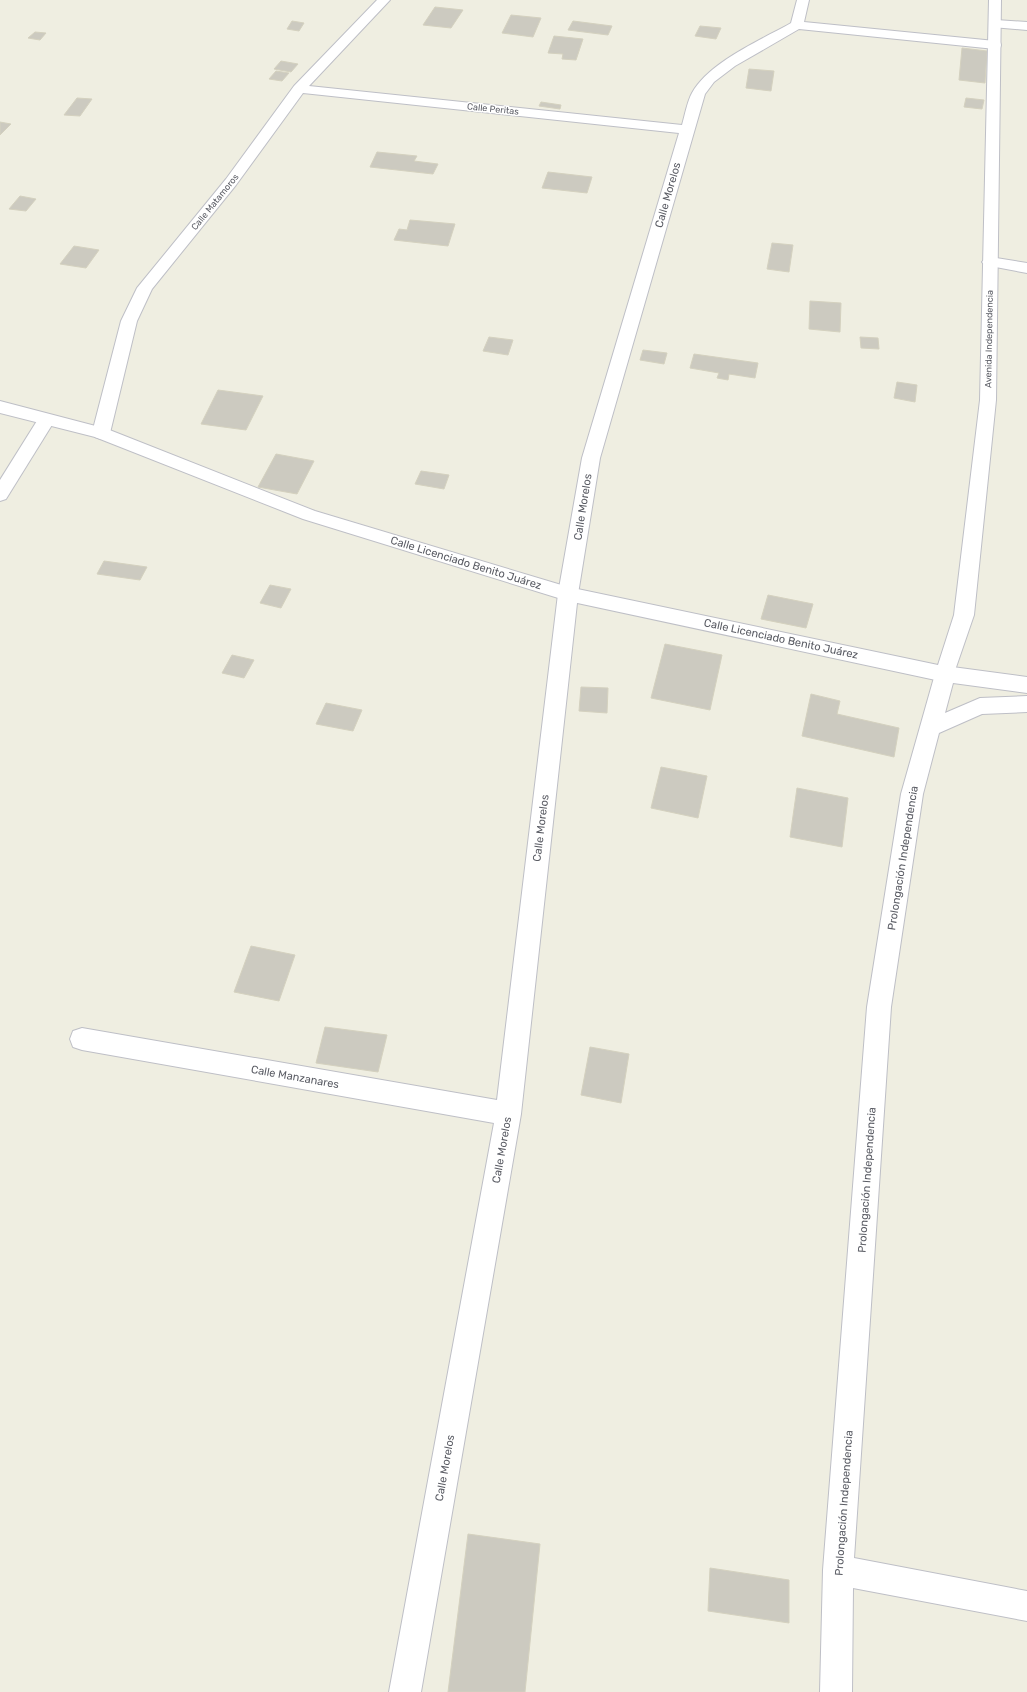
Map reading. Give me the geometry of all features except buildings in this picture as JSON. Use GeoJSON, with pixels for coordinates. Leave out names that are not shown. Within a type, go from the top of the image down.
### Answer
{"type":"FeatureCollection","features":[{"type":"Feature","properties":{"kind":"street","name":"Calle Matamoros"},"geometry":{"type":"LineString","coordinates":[[101,433],[130,321],[145,288],[232,182],[299,89],[384,0]]}},
{"type":"Feature","properties":{"kind":"street"},"geometry":{"type":"LineString","coordinates":[[803,0],[797,25],[995,45]]}},
{"type":"Feature","properties":{"kind":"street","name":"Avenida Independencia"},"geometry":{"type":"LineString","coordinates":[[945,674],[964,615],[988,400],[996,24],[995,0]]}},
{"type":"Feature","properties":{"kind":"street"},"geometry":{"type":"LineString","coordinates":[[996,24],[1027,26]]}},
{"type":"Feature","properties":{"kind":"street","name":"Calle Morelos"},"geometry":{"type":"LineString","coordinates":[[405,1692],[508,1114],[568,594],[591,458],[698,94],[709,79],[730,63],[797,25]]}},
{"type":"Feature","properties":{"kind":"street","name":"Calle Peritas"},"geometry":{"type":"LineString","coordinates":[[299,89],[687,130]]}},
{"type":"Feature","properties":{"kind":"street"},"geometry":{"type":"LineString","coordinates":[[990,262],[1027,268]]}},
{"type":"Feature","properties":{"kind":"street","name":"Calle Licenciado Benito Juárez"},"geometry":{"type":"LineString","coordinates":[[0,407],[101,433],[309,515],[568,594],[945,674],[1027,685]]}},
{"type":"Feature","properties":{"kind":"street"},"geometry":{"type":"LineString","coordinates":[[0,495],[46,420]]}},
{"type":"Feature","properties":{"kind":"street","name":"Prolongación Independencia"},"geometry":{"type":"LineString","coordinates":[[836,1692],[838,1570],[879,1007],[912,794],[945,674]]}},
{"type":"Feature","properties":{"kind":"street"},"geometry":{"type":"LineString","coordinates":[[930,728],[980,706],[1027,704]]}},
{"type":"Feature","properties":{"kind":"street","name":"Calle Manzanares"},"geometry":{"type":"LineString","coordinates":[[82,1039],[508,1114]]}},
{"type":"Feature","properties":{"kind":"street"},"geometry":{"type":"LineString","coordinates":[[838,1570],[1027,1606]]}}]}
